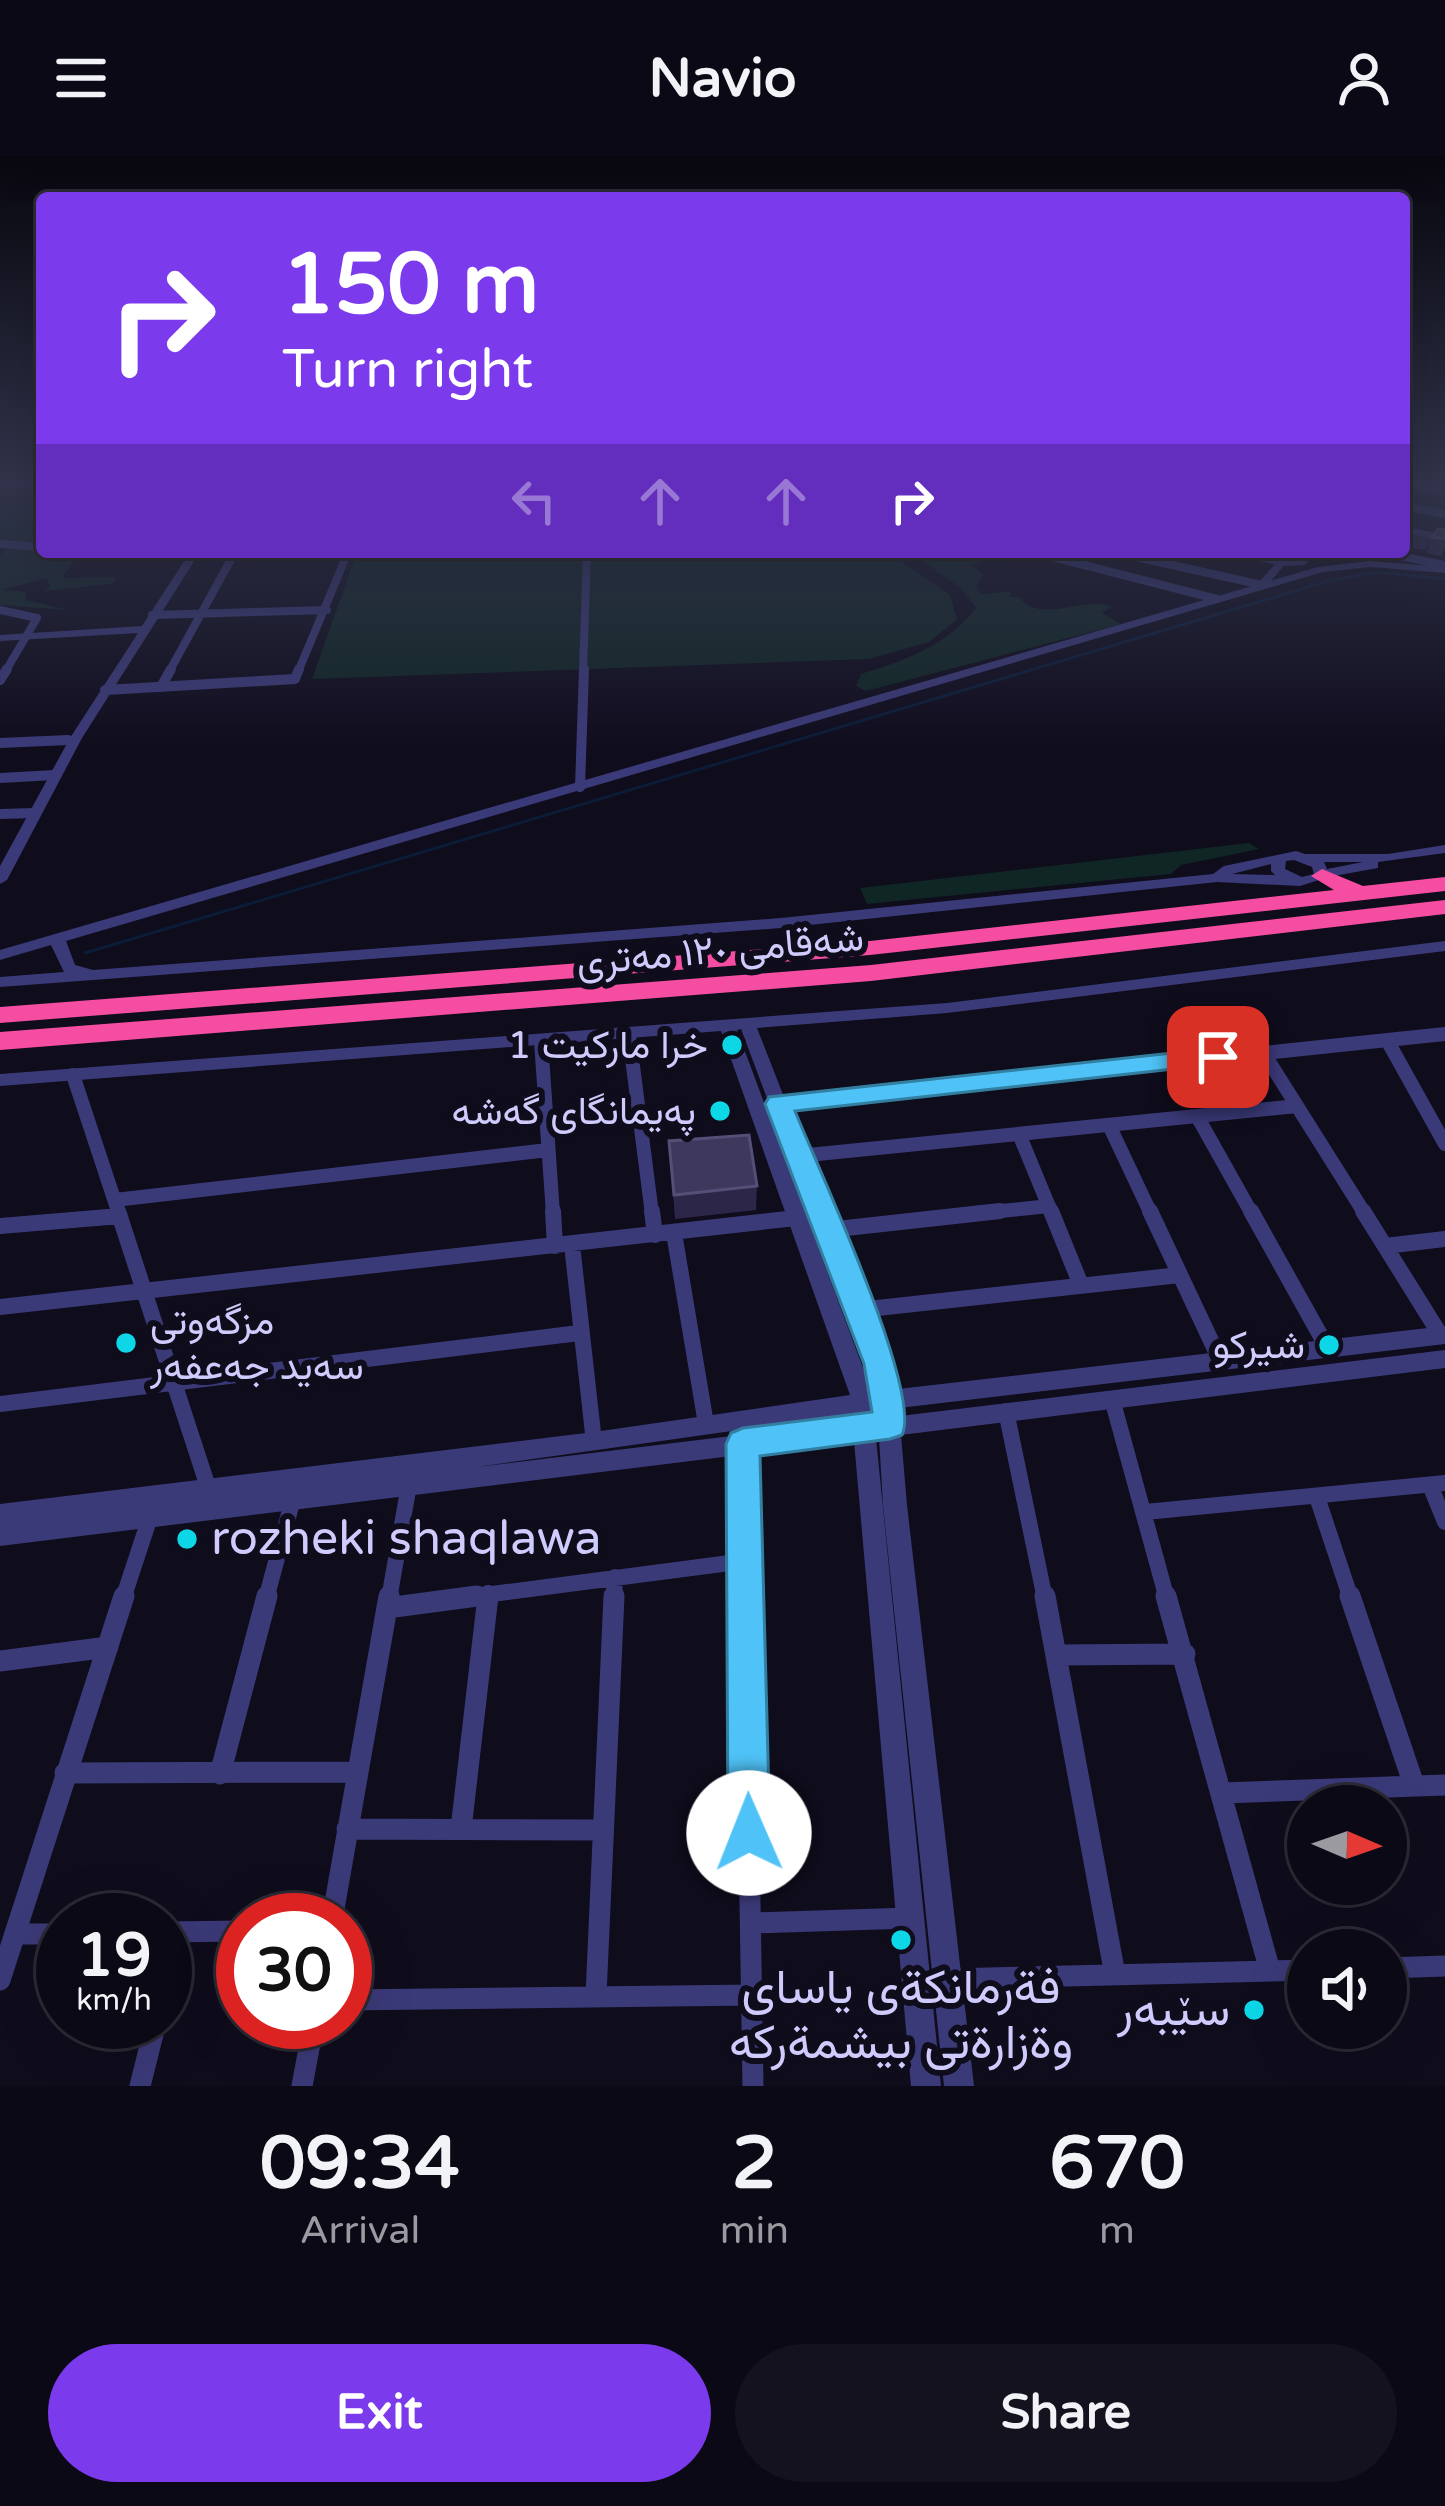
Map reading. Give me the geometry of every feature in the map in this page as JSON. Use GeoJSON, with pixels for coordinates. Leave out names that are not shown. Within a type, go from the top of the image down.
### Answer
{"type":"FeatureCollection","features":[{"type":"Feature","properties":{"kind":"highway"},"geometry":{"type":"LineString","coordinates":[[1317,869],[1366,895]]}},
{"type":"Feature","properties":{"kind":"highway","name":"شەقامی ١٢٠ مەتری"},"geometry":{"type":"LineString","coordinates":[[0,1016],[599,972],[1291,888],[1366,895],[1445,884]]}},
{"type":"Feature","properties":{"kind":"highway","name":"شەقامی ١٢٠ مەتری"},"geometry":{"type":"LineString","coordinates":[[0,1041],[849,975],[1445,907]]}},
{"type":"Feature","properties":{"kind":"street"},"geometry":{"type":"LineString","coordinates":[[0,880],[105,690],[182,572]]}},
{"type":"Feature","properties":{"kind":"street"},"geometry":{"type":"LineString","coordinates":[[161,687],[223,572]]}},
{"type":"Feature","properties":{"kind":"street"},"geometry":{"type":"LineString","coordinates":[[105,690],[295,679],[341,572]]}},
{"type":"Feature","properties":{"kind":"street"},"geometry":{"type":"LineString","coordinates":[[580,787],[585,572]]}},
{"type":"Feature","properties":{"kind":"street"},"geometry":{"type":"LineString","coordinates":[[1112,572],[1217,599]]}},
{"type":"Feature","properties":{"kind":"street"},"geometry":{"type":"LineString","coordinates":[[1204,572],[1262,585]]}},
{"type":"Feature","properties":{"kind":"street"},"geometry":{"type":"LineString","coordinates":[[1262,585],[1273,572]]}},
{"type":"Feature","properties":{"kind":"street"},"geometry":{"type":"LineString","coordinates":[[0,955],[1262,585],[1321,572]]}},
{"type":"Feature","properties":{"kind":"street"},"geometry":{"type":"LineString","coordinates":[[0,610],[37,617]]}},
{"type":"Feature","properties":{"kind":"street"},"geometry":{"type":"LineString","coordinates":[[152,616],[327,610]]}},
{"type":"Feature","properties":{"kind":"street"},"geometry":{"type":"LineString","coordinates":[[0,620],[37,617]]}},
{"type":"Feature","properties":{"kind":"street"},"geometry":{"type":"LineString","coordinates":[[0,680],[37,617]]}},
{"type":"Feature","properties":{"kind":"street"},"geometry":{"type":"LineString","coordinates":[[0,638],[143,629]]}},
{"type":"Feature","properties":{"kind":"street"},"geometry":{"type":"LineString","coordinates":[[0,743],[68,740]]}},
{"type":"Feature","properties":{"kind":"street"},"geometry":{"type":"LineString","coordinates":[[0,778],[55,776]]}},
{"type":"Feature","properties":{"kind":"street"},"geometry":{"type":"LineString","coordinates":[[0,814],[34,813]]}},
{"type":"Feature","properties":{"kind":"street"},"geometry":{"type":"LineString","coordinates":[[1217,878],[1229,869],[1279,858],[1317,869],[1445,849]]}},
{"type":"Feature","properties":{"kind":"street"},"geometry":{"type":"LineString","coordinates":[[1279,858],[1275,868],[1291,888]]}},
{"type":"Feature","properties":{"kind":"street"},"geometry":{"type":"LineString","coordinates":[[1317,869],[1388,858]]}},
{"type":"Feature","properties":{"kind":"street"},"geometry":{"type":"LineString","coordinates":[[0,982],[758,925],[1217,878],[1291,888],[1314,881],[1317,869]]}},
{"type":"Feature","properties":{"kind":"street"},"geometry":{"type":"LineString","coordinates":[[57,940],[68,968],[97,976]]}},
{"type":"Feature","properties":{"kind":"street"},"geometry":{"type":"LineString","coordinates":[[0,1080],[947,1008],[1445,946]]}},
{"type":"Feature","properties":{"kind":"street"},"geometry":{"type":"LineString","coordinates":[[738,1027],[778,1104],[796,1218],[877,1414],[910,1918],[926,2086]]}},
{"type":"Feature","properties":{"kind":"street"},"geometry":{"type":"LineString","coordinates":[[738,1027],[787,1158],[828,1230],[860,1310],[895,1505],[959,2086]]}},
{"type":"Feature","properties":{"kind":"street"},"geometry":{"type":"LineString","coordinates":[[778,1104],[1445,1034]]}},
{"type":"Feature","properties":{"kind":"street"},"geometry":{"type":"LineString","coordinates":[[628,1035],[655,1235]]}},
{"type":"Feature","properties":{"kind":"street"},"geometry":{"type":"LineString","coordinates":[[1388,1040],[1445,1144]]}},
{"type":"Feature","properties":{"kind":"street"},"geometry":{"type":"LineString","coordinates":[[541,1041],[548,1150],[594,1442]]}},
{"type":"Feature","properties":{"kind":"street"},"geometry":{"type":"LineString","coordinates":[[0,1535],[743,1444],[877,1414],[1221,1362],[1443,1336],[1263,1052]]}},
{"type":"Feature","properties":{"kind":"street"},"geometry":{"type":"LineString","coordinates":[[74,1076],[208,1490]]}},
{"type":"Feature","properties":{"kind":"street"},"geometry":{"type":"LineString","coordinates":[[787,1158],[1298,1106]]}},
{"type":"Feature","properties":{"kind":"street"},"geometry":{"type":"LineString","coordinates":[[1197,1116],[1328,1349]]}},
{"type":"Feature","properties":{"kind":"street"},"geometry":{"type":"LineString","coordinates":[[1109,1125],[1221,1362]]}},
{"type":"Feature","properties":{"kind":"street"},"geometry":{"type":"LineString","coordinates":[[1019,1134],[1081,1285]]}},
{"type":"Feature","properties":{"kind":"street"},"geometry":{"type":"LineString","coordinates":[[0,1226],[548,1150]]}},
{"type":"Feature","properties":{"kind":"street"},"geometry":{"type":"LineString","coordinates":[[828,1230],[1048,1206]]}},
{"type":"Feature","properties":{"kind":"street"},"geometry":{"type":"LineString","coordinates":[[0,1307],[796,1218]]}},
{"type":"Feature","properties":{"kind":"street"},"geometry":{"type":"LineString","coordinates":[[674,1233],[706,1424]]}},
{"type":"Feature","properties":{"kind":"street"},"geometry":{"type":"LineString","coordinates":[[1384,1246],[1445,1239]]}},
{"type":"Feature","properties":{"kind":"street"},"geometry":{"type":"LineString","coordinates":[[860,1310],[1180,1275]]}},
{"type":"Feature","properties":{"kind":"street"},"geometry":{"type":"LineString","coordinates":[[0,1403],[579,1333]]}},
{"type":"Feature","properties":{"kind":"street"},"geometry":{"type":"LineString","coordinates":[[0,1515],[706,1424],[1006,1411],[1445,1360]]}},
{"type":"Feature","properties":{"kind":"street"},"geometry":{"type":"LineString","coordinates":[[1112,1399],[1270,1971]]}},
{"type":"Feature","properties":{"kind":"street"},"geometry":{"type":"LineString","coordinates":[[1006,1411],[1058,1654],[1115,1975]]}},
{"type":"Feature","properties":{"kind":"street"},"geometry":{"type":"LineString","coordinates":[[743,1444],[753,2086]]}},
{"type":"Feature","properties":{"kind":"street"},"geometry":{"type":"LineString","coordinates":[[1144,1512],[1437,1484],[1445,1522]]}},
{"type":"Feature","properties":{"kind":"street"},"geometry":{"type":"LineString","coordinates":[[336,1893],[409,1485]]}},
{"type":"Feature","properties":{"kind":"street"},"geometry":{"type":"LineString","coordinates":[[1317,1497],[1414,1785]]}},
{"type":"Feature","properties":{"kind":"street"},"geometry":{"type":"LineString","coordinates":[[220,1774],[292,1499]]}},
{"type":"Feature","properties":{"kind":"street"},"geometry":{"type":"LineString","coordinates":[[0,1980],[150,1517]]}},
{"type":"Feature","properties":{"kind":"street"},"geometry":{"type":"LineString","coordinates":[[387,1608],[745,1561]]}},
{"type":"Feature","properties":{"kind":"street"},"geometry":{"type":"LineString","coordinates":[[596,1996],[615,1577]]}},
{"type":"Feature","properties":{"kind":"street"},"geometry":{"type":"LineString","coordinates":[[461,1829],[488,1593]]}},
{"type":"Feature","properties":{"kind":"street"},"geometry":{"type":"LineString","coordinates":[[0,1661],[108,1647]]}},
{"type":"Feature","properties":{"kind":"street"},"geometry":{"type":"LineString","coordinates":[[1058,1654],[1185,1654]]}},
{"type":"Feature","properties":{"kind":"street"},"geometry":{"type":"LineString","coordinates":[[65,1774],[356,1772]]}},
{"type":"Feature","properties":{"kind":"street"},"geometry":{"type":"LineString","coordinates":[[1222,1793],[1445,1785]]}},
{"type":"Feature","properties":{"kind":"street"},"geometry":{"type":"LineString","coordinates":[[347,1829],[602,1830]]}},
{"type":"Feature","properties":{"kind":"street"},"geometry":{"type":"LineString","coordinates":[[751,1924],[910,1918]]}},
{"type":"Feature","properties":{"kind":"street"},"geometry":{"type":"LineString","coordinates":[[15,1934],[36,1934]]}},
{"type":"Feature","properties":{"kind":"street"},"geometry":{"type":"LineString","coordinates":[[1407,1967],[1445,1966]]}},
{"type":"Feature","properties":{"kind":"street"},"geometry":{"type":"LineString","coordinates":[[948,1979],[1287,1971]]}},
{"type":"Feature","properties":{"kind":"street"},"geometry":{"type":"LineString","coordinates":[[372,2000],[753,1994]]}},
{"type":"Feature","properties":{"kind":"street"},"geometry":{"type":"LineString","coordinates":[[140,2086],[149,2049]]}},
{"type":"Feature","properties":{"kind":"street"},"geometry":{"type":"LineString","coordinates":[[302,2086],[309,2049]]}},
{"type":"Feature","properties":{"kind":"green space"},"geometry":{"type":"Polygon","coordinates":[[[0,572],[116,577],[112,584],[44,591],[50,586],[47,578],[2,590],[26,592],[26,600],[68,610],[0,605],[0,572]]]}},
{"type":"Feature","properties":{"kind":"green space"},"geometry":{"type":"Polygon","coordinates":[[[350,572],[917,572],[950,595],[957,619],[929,642],[869,659],[312,679],[350,572]]]}},
{"type":"Feature","properties":{"kind":"green space"},"geometry":{"type":"Polygon","coordinates":[[[938,572],[979,572],[981,594],[1010,592],[1010,597],[1039,609],[1089,604],[1112,607],[1102,613],[1121,624],[866,691],[856,686],[861,674],[939,642],[965,621],[976,608],[962,589],[938,572]]]}},
{"type":"Feature","properties":{"kind":"green space"},"geometry":{"type":"Polygon","coordinates":[[[1249,843],[1259,849],[1181,865],[1171,874],[867,904],[860,888],[1249,843]]]}},
{"type":"Feature","properties":{"kind":"building"},"geometry":{"type":"Polygon","coordinates":[[[749,1135],[757,1186],[674,1195],[669,1141],[749,1135]]]}},
{"type":"Feature","properties":{"kind":"waterway"},"geometry":{"type":"LineString","coordinates":[[85,953],[1332,580],[1376,572]]}},
{"type":"Feature","properties":{"kind":"waterway"},"geometry":{"type":"LineString","coordinates":[[1377,572],[1445,579]]}},
{"type":"Feature","properties":{"kind":"place","name":"خرا ماركيت 1"},"geometry":{"type":"Point","coordinates":[732,1045]}},
{"type":"Feature","properties":{"kind":"place","name":"پەیمانگای گەشە"},"geometry":{"type":"Point","coordinates":[720,1111]}},
{"type":"Feature","properties":{"kind":"place","name":"مزگەوتی سەید جەعفەر"},"geometry":{"type":"Point","coordinates":[126,1343]}},
{"type":"Feature","properties":{"kind":"place","name":"شيركو"},"geometry":{"type":"Point","coordinates":[1329,1345]}},
{"type":"Feature","properties":{"kind":"place","name":"rozheki shaqlawa"},"geometry":{"type":"Point","coordinates":[187,1539]}},
{"type":"Feature","properties":{"kind":"place","name":"فةرمانكةى ياساى وةزارةتى بيشمةركه"},"geometry":{"type":"Point","coordinates":[901,1940]}},
{"type":"Feature","properties":{"kind":"place","name":"سێبەر"},"geometry":{"type":"Point","coordinates":[1254,2010]}},
{"type":"Feature","properties":{"kind":"route"},"geometry":{"type":"LineString","coordinates":[[749,1833],[743,1444],[890,1425],[880,1364],[778,1104],[1218,1057]]}}]}
